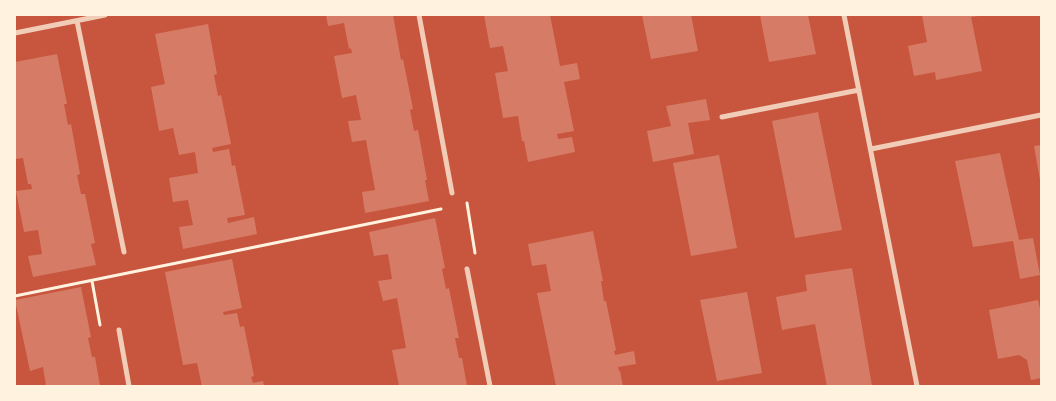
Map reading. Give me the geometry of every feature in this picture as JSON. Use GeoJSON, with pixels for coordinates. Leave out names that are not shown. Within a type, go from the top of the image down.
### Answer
{"type":"FeatureCollection","features":[{"type":"Feature","properties":{"kind":"street"},"geometry":{"type":"LineString","coordinates":[[15,32],[104,15]]}},
{"type":"Feature","properties":{"kind":"street"},"geometry":{"type":"LineString","coordinates":[[419,15],[452,193]]}},
{"type":"Feature","properties":{"kind":"street"},"geometry":{"type":"LineString","coordinates":[[844,15],[917,386]]}},
{"type":"Feature","properties":{"kind":"street"},"geometry":{"type":"LineString","coordinates":[[76,21],[124,252]]}},
{"type":"Feature","properties":{"kind":"street"},"geometry":{"type":"LineString","coordinates":[[722,117],[859,90]]}},
{"type":"Feature","properties":{"kind":"street"},"geometry":{"type":"LineString","coordinates":[[870,149],[1041,115]]}},
{"type":"Feature","properties":{"kind":"street"},"geometry":{"type":"LineString","coordinates":[[467,269],[490,386]]}},
{"type":"Feature","properties":{"kind":"street"},"geometry":{"type":"LineString","coordinates":[[119,330],[129,386]]}},
{"type":"Feature","properties":{"kind":"path"},"geometry":{"type":"LineString","coordinates":[[452,193],[468,203],[476,251],[467,269]]}},
{"type":"Feature","properties":{"kind":"path"},"geometry":{"type":"LineString","coordinates":[[458,205],[468,203]]}},
{"type":"Feature","properties":{"kind":"path"},"geometry":{"type":"LineString","coordinates":[[15,296],[449,207]]}},
{"type":"Feature","properties":{"kind":"path"},"geometry":{"type":"LineString","coordinates":[[92,281],[101,330],[119,330]]}},
{"type":"Feature","properties":{"kind":"building"},"geometry":{"type":"Polygon","coordinates":[[[326,15],[393,15],[401,60],[403,59],[413,109],[410,110],[414,131],[418,130],[429,201],[365,213],[362,192],[375,190],[366,140],[352,142],[348,121],[361,120],[356,95],[342,98],[334,56],[352,53],[351,48],[349,49],[344,23],[328,26],[326,15]]]}},
{"type":"Feature","properties":{"kind":"building"},"geometry":{"type":"Polygon","coordinates":[[[484,15],[550,15],[560,66],[577,63],[580,79],[564,82],[574,131],[557,134],[558,139],[572,137],[575,152],[528,162],[518,116],[503,118],[495,73],[508,71],[503,46],[490,48],[484,15]]]}},
{"type":"Feature","properties":{"kind":"building"},"geometry":{"type":"Polygon","coordinates":[[[642,15],[691,15],[698,51],[651,59],[642,15]]]}},
{"type":"Feature","properties":{"kind":"building"},"geometry":{"type":"Polygon","coordinates":[[[760,15],[808,15],[816,54],[769,62],[760,15]]]}},
{"type":"Feature","properties":{"kind":"building"},"geometry":{"type":"Polygon","coordinates":[[[922,15],[979,15],[971,17],[982,71],[936,80],[935,72],[914,76],[908,46],[927,42],[922,15]]]}},
{"type":"Feature","properties":{"kind":"building"},"geometry":{"type":"Polygon","coordinates":[[[208,24],[217,74],[214,75],[218,96],[221,95],[231,144],[212,148],[213,152],[229,149],[232,166],[235,165],[245,215],[227,218],[228,223],[254,217],[257,234],[183,249],[179,227],[193,225],[188,200],[173,202],[169,178],[198,173],[195,152],[179,155],[173,128],[159,131],[151,87],[165,84],[155,34],[208,24]]]}},
{"type":"Feature","properties":{"kind":"building"},"geometry":{"type":"Polygon","coordinates":[[[57,54],[67,104],[64,104],[68,125],[71,124],[80,174],[77,175],[81,194],[85,194],[95,243],[91,244],[96,265],[33,277],[28,256],[42,254],[38,230],[24,232],[16,191],[32,189],[31,184],[28,184],[23,158],[15,159],[15,62],[57,54]]]}},
{"type":"Feature","properties":{"kind":"building"},"geometry":{"type":"Polygon","coordinates":[[[706,99],[710,120],[688,123],[694,154],[653,162],[647,131],[671,126],[666,106],[706,99]]]}},
{"type":"Feature","properties":{"kind":"building"},"geometry":{"type":"Polygon","coordinates":[[[818,112],[842,230],[795,238],[772,121],[818,112]]]}},
{"type":"Feature","properties":{"kind":"building"},"geometry":{"type":"Polygon","coordinates":[[[1041,145],[1041,180],[1040,180],[1034,146],[1041,145]]]}},
{"type":"Feature","properties":{"kind":"building"},"geometry":{"type":"Polygon","coordinates":[[[1000,153],[1019,240],[1033,238],[1040,275],[1020,279],[1013,241],[973,247],[955,161],[1000,153]]]}},
{"type":"Feature","properties":{"kind":"building"},"geometry":{"type":"Polygon","coordinates":[[[719,155],[737,248],[691,256],[673,163],[719,155]]]}},
{"type":"Feature","properties":{"kind":"building"},"geometry":{"type":"Polygon","coordinates":[[[435,218],[445,268],[442,269],[446,289],[449,288],[459,338],[455,338],[459,358],[462,358],[467,386],[399,386],[392,350],[406,348],[397,298],[383,301],[378,281],[392,279],[388,254],[374,256],[369,232],[435,218]]]}},
{"type":"Feature","properties":{"kind":"building"},"geometry":{"type":"Polygon","coordinates":[[[593,231],[603,281],[601,281],[604,301],[606,301],[616,350],[614,351],[615,355],[634,351],[636,364],[618,367],[623,386],[556,386],[537,293],[551,291],[546,264],[532,266],[528,244],[593,231]]]}},
{"type":"Feature","properties":{"kind":"building"},"geometry":{"type":"Polygon","coordinates":[[[232,259],[242,308],[223,312],[224,315],[237,313],[240,327],[244,326],[254,376],[251,377],[253,383],[263,381],[264,386],[202,386],[197,363],[183,365],[165,272],[232,259]]]}},
{"type":"Feature","properties":{"kind":"building"},"geometry":{"type":"Polygon","coordinates":[[[852,268],[872,386],[827,386],[815,324],[782,330],[776,297],[807,291],[805,275],[852,268]]]}},
{"type":"Feature","properties":{"kind":"building"},"geometry":{"type":"Polygon","coordinates":[[[81,287],[91,337],[88,338],[92,357],[95,357],[100,386],[46,386],[43,367],[30,371],[15,300],[81,287]]]}},
{"type":"Feature","properties":{"kind":"building"},"geometry":{"type":"Polygon","coordinates":[[[747,292],[762,373],[717,381],[700,300],[747,292]]]}},
{"type":"Feature","properties":{"kind":"building"},"geometry":{"type":"Polygon","coordinates":[[[1038,300],[1041,313],[1041,378],[1031,380],[1027,360],[1019,355],[998,359],[989,310],[1038,300]]]}}]}
